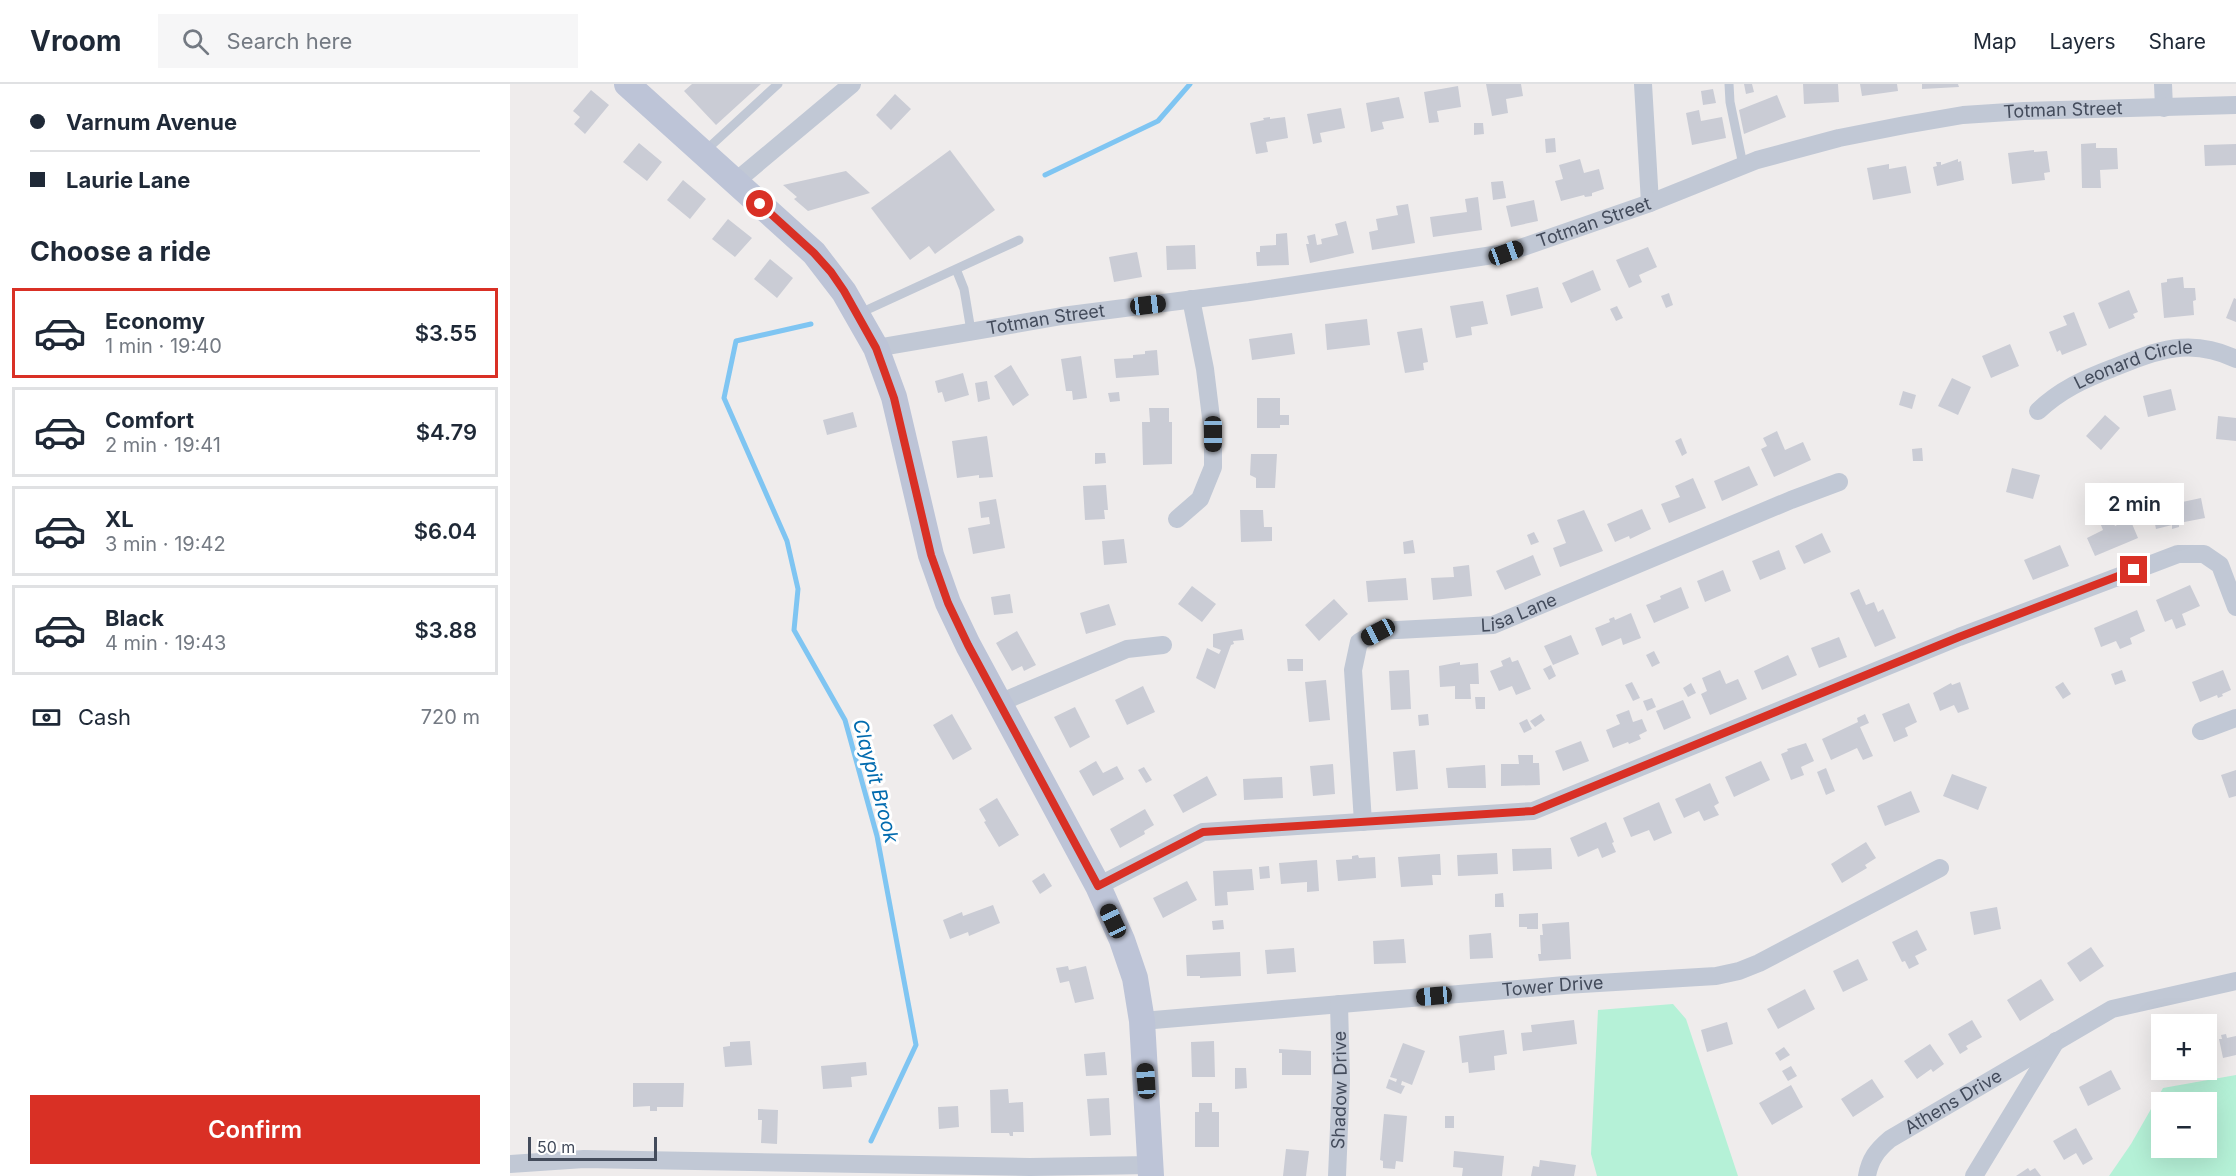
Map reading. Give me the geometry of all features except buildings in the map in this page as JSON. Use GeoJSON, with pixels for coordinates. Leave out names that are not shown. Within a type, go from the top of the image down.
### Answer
{"type":"FeatureCollection","features":[{"type":"Feature","properties":{"kind":"main road"},"geometry":{"type":"LineString","coordinates":[[627,84],[814,253],[844,291],[876,348],[894,398],[934,565],[948,603],[1098,886],[1122,940],[1135,978],[1142,1021],[1151,1170]]}},
{"type":"Feature","properties":{"kind":"street"},"geometry":{"type":"LineString","coordinates":[[735,182],[852,84]]}},
{"type":"Feature","properties":{"kind":"street"},"geometry":{"type":"LineString","coordinates":[[1643,84],[1650,203]]}},
{"type":"Feature","properties":{"kind":"street"},"geometry":{"type":"LineString","coordinates":[[2163,84],[2164,108]]}},
{"type":"Feature","properties":{"kind":"street","name":"Totman Street"},"geometry":{"type":"LineString","coordinates":[[876,348],[1062,316],[1506,253],[1650,203],[1757,160],[1839,138],[1963,115],[2236,105]]}},
{"type":"Feature","properties":{"kind":"street"},"geometry":{"type":"LineString","coordinates":[[1177,519],[1200,499],[1213,467],[1213,434],[1205,369],[1191,299]]}},
{"type":"Feature","properties":{"kind":"street","name":"Leonard Circle"},"geometry":{"type":"LineString","coordinates":[[2038,411],[2070,386],[2163,350],[2179,347],[2210,349],[2236,359]]}},
{"type":"Feature","properties":{"kind":"street","name":"Lisa Lane"},"geometry":{"type":"LineString","coordinates":[[1363,822],[1353,670],[1359,642],[1378,632],[1493,625],[1839,482]]}},
{"type":"Feature","properties":{"kind":"street"},"geometry":{"type":"LineString","coordinates":[[1098,886],[1203,832],[1533,811],[1959,637],[2178,554],[2204,554],[2220,565],[2236,607]]}},
{"type":"Feature","properties":{"kind":"street"},"geometry":{"type":"LineString","coordinates":[[999,703],[1127,650],[1163,645]]}},
{"type":"Feature","properties":{"kind":"street"},"geometry":{"type":"LineString","coordinates":[[2201,731],[2236,718]]}},
{"type":"Feature","properties":{"kind":"street","name":"Tower Drive"},"geometry":{"type":"LineString","coordinates":[[1142,1021],[1565,985],[1694,978],[1738,971],[1760,963],[1941,868]]}},
{"type":"Feature","properties":{"kind":"street","name":"Athens Drive"},"geometry":{"type":"LineString","coordinates":[[1867,1176],[1870,1161],[1879,1148],[1890,1139],[2112,1009],[2236,981]]}},
{"type":"Feature","properties":{"kind":"street","name":"Shadow Drive"},"geometry":{"type":"LineString","coordinates":[[1337,1176],[1341,1080],[1340,1004]]}},
{"type":"Feature","properties":{"kind":"street","name":"Athens Drive"},"geometry":{"type":"LineString","coordinates":[[1974,1176],[2057,1040]]}},
{"type":"Feature","properties":{"kind":"street"},"geometry":{"type":"LineString","coordinates":[[510,1164],[584,1159],[1151,1170]]}},
{"type":"Feature","properties":{"kind":"lane"},"geometry":{"type":"LineString","coordinates":[[703,153],[778,84]]}},
{"type":"Feature","properties":{"kind":"lane"},"geometry":{"type":"LineString","coordinates":[[1729,84],[1730,102],[1743,165]]}},
{"type":"Feature","properties":{"kind":"lane"},"geometry":{"type":"LineString","coordinates":[[858,314],[1019,240]]}},
{"type":"Feature","properties":{"kind":"lane"},"geometry":{"type":"LineString","coordinates":[[956,269],[964,289],[971,331]]}},
{"type":"Feature","properties":{"kind":"green space"},"geometry":{"type":"Polygon","coordinates":[[[1673,1004],[1686,1019],[1738,1176],[1597,1176],[1591,1154],[1598,1010],[1673,1004]]]}},
{"type":"Feature","properties":{"kind":"green space"},"geometry":{"type":"Polygon","coordinates":[[[2236,1075],[2236,1176],[2109,1176],[2151,1109],[2151,1158],[2217,1158],[2217,1092],[2161,1092],[2163,1088],[2236,1075]]]}},
{"type":"Feature","properties":{"kind":"waterway","name":"Claypit Brook"},"geometry":{"type":"LineString","coordinates":[[1045,175],[1158,121],[1190,84]]}},
{"type":"Feature","properties":{"kind":"waterway","name":"Claypit Brook"},"geometry":{"type":"LineString","coordinates":[[811,324],[736,341],[724,398],[787,541],[798,589],[794,630],[845,720],[877,836],[916,1045],[871,1141]]}},
{"type":"Feature","properties":{"kind":"route"},"geometry":{"type":"LineString","coordinates":[[760,204],[814,253],[831,272],[858,314],[876,348],[894,398],[931,555],[948,603],[968,645],[1098,886],[1203,832],[1533,811],[1959,637],[2134,570]]}}]}
